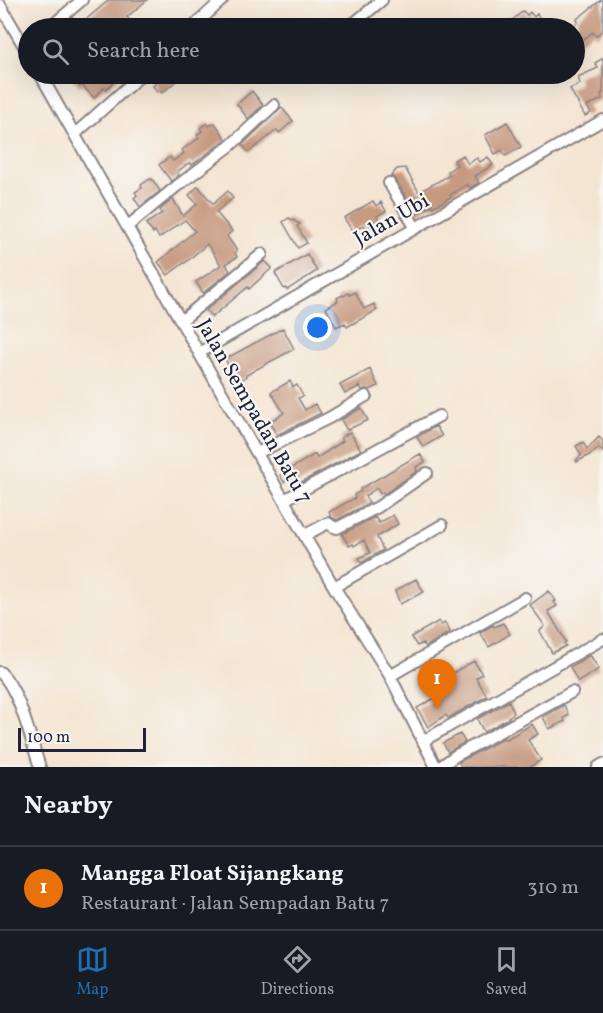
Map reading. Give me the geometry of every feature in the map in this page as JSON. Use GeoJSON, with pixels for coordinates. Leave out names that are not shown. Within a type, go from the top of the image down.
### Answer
{"type":"FeatureCollection","features":[{"type":"Feature","properties":{"kind":"street"},"geometry":{"type":"LineString","coordinates":[[61,18],[82,0]]}},
{"type":"Feature","properties":{"kind":"street"},"geometry":{"type":"LineString","coordinates":[[203,18],[222,0]]}},
{"type":"Feature","properties":{"kind":"street"},"geometry":{"type":"LineString","coordinates":[[360,18],[382,0]]}},
{"type":"Feature","properties":{"kind":"street"},"geometry":{"type":"LineString","coordinates":[[0,5],[18,33]]}},
{"type":"Feature","properties":{"kind":"street","name":"Jalan Sempadan Batu 7"},"geometry":{"type":"LineString","coordinates":[[46,84],[334,587],[390,676],[438,767]]}},
{"type":"Feature","properties":{"kind":"street"},"geometry":{"type":"LineString","coordinates":[[75,134],[131,84]]}},
{"type":"Feature","properties":{"kind":"street"},"geometry":{"type":"LineString","coordinates":[[128,226],[230,146],[274,105]]}},
{"type":"Feature","properties":{"kind":"street","name":"Jalan Ubi"},"geometry":{"type":"LineString","coordinates":[[199,353],[603,120]]}},
{"type":"Feature","properties":{"kind":"street"},"geometry":{"type":"LineString","coordinates":[[388,183],[415,227]]}},
{"type":"Feature","properties":{"kind":"street"},"geometry":{"type":"LineString","coordinates":[[181,321],[262,254]]}},
{"type":"Feature","properties":{"kind":"street"},"geometry":{"type":"LineString","coordinates":[[257,453],[329,418],[366,396]]}},
{"type":"Feature","properties":{"kind":"street"},"geometry":{"type":"LineString","coordinates":[[284,500],[439,416]]}},
{"type":"Feature","properties":{"kind":"street"},"geometry":{"type":"LineString","coordinates":[[304,535],[328,523],[338,528],[358,518],[427,473]]}},
{"type":"Feature","properties":{"kind":"street"},"geometry":{"type":"LineString","coordinates":[[334,587],[442,525]]}},
{"type":"Feature","properties":{"kind":"street"},"geometry":{"type":"LineString","coordinates":[[390,676],[525,598]]}},
{"type":"Feature","properties":{"kind":"street"},"geometry":{"type":"LineString","coordinates":[[423,741],[603,639]]}},
{"type":"Feature","properties":{"kind":"street"},"geometry":{"type":"LineString","coordinates":[[0,672],[15,694],[40,767]]}},
{"type":"Feature","properties":{"kind":"street"},"geometry":{"type":"LineString","coordinates":[[438,767],[572,692]]}},
{"type":"Feature","properties":{"kind":"street"},"geometry":{"type":"LineString","coordinates":[[598,767],[603,764]]}},
{"type":"Feature","properties":{"kind":"building"},"geometry":{"type":"Polygon","coordinates":[[[109,0],[147,0],[128,18],[88,18],[109,0]]]}},
{"type":"Feature","properties":{"kind":"building"},"geometry":{"type":"Polygon","coordinates":[[[603,0],[603,30],[596,36],[593,32],[585,38],[585,18],[578,18],[603,0]]]}},
{"type":"Feature","properties":{"kind":"building"},"geometry":{"type":"Polygon","coordinates":[[[523,11],[527,15],[530,12],[534,17],[537,14],[540,18],[515,18],[523,11]]]}},
{"type":"Feature","properties":{"kind":"building"},"geometry":{"type":"Polygon","coordinates":[[[603,58],[602,99],[587,106],[591,113],[585,116],[570,89],[585,84],[585,74],[598,68],[595,63],[603,58]]]}},
{"type":"Feature","properties":{"kind":"building"},"geometry":{"type":"Polygon","coordinates":[[[77,84],[112,84],[94,98],[82,85],[80,87],[77,84]]]}},
{"type":"Feature","properties":{"kind":"building"},"geometry":{"type":"Polygon","coordinates":[[[172,84],[162,93],[160,90],[157,92],[153,86],[172,84]]]}},
{"type":"Feature","properties":{"kind":"building"},"geometry":{"type":"Polygon","coordinates":[[[252,91],[263,105],[248,119],[237,104],[252,91]]]}},
{"type":"Feature","properties":{"kind":"building"},"geometry":{"type":"Polygon","coordinates":[[[281,107],[293,121],[279,133],[277,130],[249,152],[242,145],[281,107]]]}},
{"type":"Feature","properties":{"kind":"building"},"geometry":{"type":"Polygon","coordinates":[[[507,122],[521,147],[505,156],[502,150],[495,154],[485,135],[507,122]]]}},
{"type":"Feature","properties":{"kind":"building"},"geometry":{"type":"Polygon","coordinates":[[[207,123],[209,126],[215,123],[226,139],[192,165],[190,162],[177,172],[179,175],[171,181],[159,165],[170,157],[173,161],[184,153],[182,150],[199,138],[197,135],[202,131],[200,128],[207,123]]]}},
{"type":"Feature","properties":{"kind":"building"},"geometry":{"type":"Polygon","coordinates":[[[463,155],[468,164],[477,158],[480,162],[488,157],[493,165],[475,176],[479,183],[470,188],[468,184],[450,195],[451,197],[416,214],[391,176],[397,169],[405,168],[419,192],[450,175],[448,171],[457,165],[454,160],[463,155]]]}},
{"type":"Feature","properties":{"kind":"building"},"geometry":{"type":"Polygon","coordinates":[[[150,179],[160,191],[140,207],[134,198],[137,195],[135,192],[150,179]]]}},
{"type":"Feature","properties":{"kind":"building"},"geometry":{"type":"Polygon","coordinates":[[[198,186],[213,204],[228,191],[233,198],[216,212],[232,231],[227,236],[237,251],[235,253],[237,257],[226,264],[230,271],[203,293],[196,282],[221,265],[207,244],[168,275],[158,262],[195,231],[185,220],[159,238],[155,231],[153,233],[146,224],[162,213],[160,210],[173,199],[183,216],[197,204],[189,195],[198,186]]]}},
{"type":"Feature","properties":{"kind":"building"},"geometry":{"type":"Polygon","coordinates":[[[373,201],[376,206],[381,202],[386,211],[377,216],[381,223],[368,231],[364,225],[353,232],[344,218],[373,201]]]}},
{"type":"Feature","properties":{"kind":"building"},"geometry":{"type":"Polygon","coordinates":[[[289,218],[300,224],[297,226],[307,243],[298,248],[283,222],[289,218]]]}},
{"type":"Feature","properties":{"kind":"building"},"geometry":{"type":"Polygon","coordinates":[[[307,254],[317,271],[287,290],[284,289],[275,273],[307,254]]]}},
{"type":"Feature","properties":{"kind":"building"},"geometry":{"type":"Polygon","coordinates":[[[265,261],[272,268],[212,317],[206,310],[265,261]]]}},
{"type":"Feature","properties":{"kind":"building"},"geometry":{"type":"Polygon","coordinates":[[[355,292],[364,309],[374,304],[377,310],[347,327],[345,323],[336,327],[326,308],[338,301],[337,298],[355,292]]]}},
{"type":"Feature","properties":{"kind":"building"},"geometry":{"type":"Polygon","coordinates":[[[283,328],[294,349],[237,382],[225,359],[283,328]]]}},
{"type":"Feature","properties":{"kind":"building"},"geometry":{"type":"Polygon","coordinates":[[[370,369],[378,386],[370,390],[362,390],[360,386],[345,394],[340,385],[370,369]]]}},
{"type":"Feature","properties":{"kind":"building"},"geometry":{"type":"Polygon","coordinates":[[[290,381],[293,387],[297,385],[303,396],[298,398],[305,410],[315,404],[321,413],[277,435],[269,422],[284,413],[271,392],[290,381]]]}},
{"type":"Feature","properties":{"kind":"building"},"geometry":{"type":"Polygon","coordinates":[[[361,408],[368,420],[347,430],[341,420],[361,408]]]}},
{"type":"Feature","properties":{"kind":"building"},"geometry":{"type":"Polygon","coordinates":[[[436,426],[442,436],[423,447],[417,437],[436,426]]]}},
{"type":"Feature","properties":{"kind":"building"},"geometry":{"type":"Polygon","coordinates":[[[350,432],[361,450],[294,486],[289,478],[284,482],[280,475],[315,454],[317,458],[343,441],[341,438],[350,432]]]}},
{"type":"Feature","properties":{"kind":"building"},"geometry":{"type":"Polygon","coordinates":[[[599,437],[603,441],[603,452],[599,448],[577,462],[581,455],[576,446],[583,442],[587,449],[599,437]]]}},
{"type":"Feature","properties":{"kind":"building"},"geometry":{"type":"Polygon","coordinates":[[[420,454],[425,462],[416,467],[417,471],[384,494],[383,492],[380,494],[377,488],[365,496],[369,503],[337,520],[331,517],[329,512],[355,498],[354,495],[361,491],[360,489],[420,454]]]}},
{"type":"Feature","properties":{"kind":"building"},"geometry":{"type":"Polygon","coordinates":[[[393,515],[398,524],[377,537],[383,550],[361,563],[359,558],[370,553],[364,540],[354,546],[353,544],[349,546],[342,534],[375,517],[379,523],[393,515]]]}},
{"type":"Feature","properties":{"kind":"building"},"geometry":{"type":"Polygon","coordinates":[[[416,579],[424,592],[400,604],[395,591],[416,579]]]}},
{"type":"Feature","properties":{"kind":"building"},"geometry":{"type":"Polygon","coordinates":[[[549,591],[557,606],[548,611],[566,642],[564,643],[566,646],[552,653],[540,631],[545,626],[530,605],[549,591]]]}},
{"type":"Feature","properties":{"kind":"building"},"geometry":{"type":"Polygon","coordinates":[[[439,621],[441,625],[445,623],[450,632],[426,647],[423,643],[417,646],[411,637],[439,621]]]}},
{"type":"Feature","properties":{"kind":"building"},"geometry":{"type":"Polygon","coordinates":[[[503,623],[510,634],[489,647],[480,633],[493,625],[494,627],[503,623]]]}},
{"type":"Feature","properties":{"kind":"building"},"geometry":{"type":"Polygon","coordinates":[[[590,655],[599,669],[578,682],[570,667],[590,655]]]}},
{"type":"Feature","properties":{"kind":"building"},"geometry":{"type":"Polygon","coordinates":[[[474,661],[482,674],[476,678],[487,696],[448,718],[446,715],[428,727],[417,708],[449,690],[443,681],[448,678],[447,676],[474,661]]]}},
{"type":"Feature","properties":{"kind":"building"},"geometry":{"type":"Polygon","coordinates":[[[509,701],[514,713],[484,732],[477,719],[509,701]]]}},
{"type":"Feature","properties":{"kind":"building"},"geometry":{"type":"Polygon","coordinates":[[[564,705],[569,715],[564,718],[565,721],[549,729],[543,717],[564,705]]]}},
{"type":"Feature","properties":{"kind":"building"},"geometry":{"type":"Polygon","coordinates":[[[532,724],[538,734],[528,740],[541,760],[530,767],[461,767],[459,762],[532,724]]]}},
{"type":"Feature","properties":{"kind":"building"},"geometry":{"type":"Polygon","coordinates":[[[460,734],[465,742],[448,752],[443,743],[460,734]]]}},
{"type":"Feature","properties":{"kind":"place","name":"Mangga Float Sijangkang"},"geometry":{"type":"Point","coordinates":[437,709]}}]}
